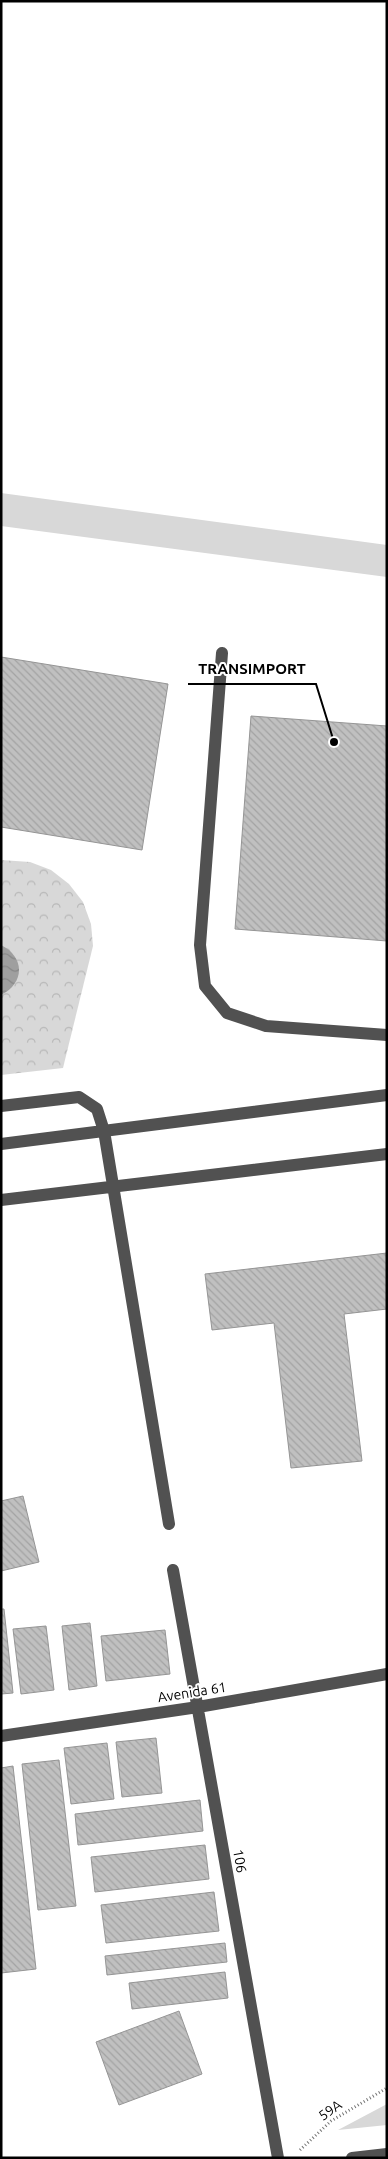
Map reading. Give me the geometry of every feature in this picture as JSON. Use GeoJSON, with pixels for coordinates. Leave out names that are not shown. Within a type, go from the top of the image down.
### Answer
{"type":"FeatureCollection","features":[{"type":"Feature","properties":{"kind":"street"},"geometry":{"type":"LineString","coordinates":[[222,653],[200,945],[205,986],[227,1013],[266,1026],[387,1035]]}},
{"type":"Feature","properties":{"kind":"street"},"geometry":{"type":"LineString","coordinates":[[1,1144],[387,1095]]}},
{"type":"Feature","properties":{"kind":"street"},"geometry":{"type":"LineString","coordinates":[[1,1106],[78,1098],[97,1109],[104,1131],[169,1524]]}},
{"type":"Feature","properties":{"kind":"street"},"geometry":{"type":"LineString","coordinates":[[1,1200],[387,1154]]}},
{"type":"Feature","properties":{"kind":"street","name":"106"},"geometry":{"type":"LineString","coordinates":[[173,1570],[278,2158]]}},
{"type":"Feature","properties":{"kind":"street","name":"Avenida 61"},"geometry":{"type":"LineString","coordinates":[[1,1736],[198,1707],[387,1674]]}},
{"type":"Feature","properties":{"kind":"street"},"geometry":{"type":"LineString","coordinates":[[352,2158],[387,2154]]}},
{"type":"Feature","properties":{"kind":"path","name":"59A"},"geometry":{"type":"LineString","coordinates":[[298,2152],[331,2121],[387,2088]]}},
{"type":"Feature","properties":{"kind":"green space"},"geometry":{"type":"Polygon","coordinates":[[[1,493],[387,545],[387,577],[1,526],[1,493]]]}},
{"type":"Feature","properties":{"kind":"green space"},"geometry":{"type":"Polygon","coordinates":[[[1,860],[30,862],[51,870],[69,884],[83,902],[91,924],[93,946],[63,1068],[1,1075],[1,860]]]}},
{"type":"Feature","properties":{"kind":"green space"},"geometry":{"type":"Polygon","coordinates":[[[387,2104],[387,2125],[338,2130],[387,2104]]]}},
{"type":"Feature","properties":{"kind":"water"},"geometry":{"type":"Polygon","coordinates":[[[1,945],[14,956],[19,970],[14,984],[1,995],[1,945]]]}},
{"type":"Feature","properties":{"kind":"building"},"geometry":{"type":"Polygon","coordinates":[[[1,657],[168,684],[142,850],[1,827],[1,657]]]}},
{"type":"Feature","properties":{"kind":"building"},"geometry":{"type":"Polygon","coordinates":[[[251,716],[387,726],[387,941],[235,929],[251,716]]]}},
{"type":"Feature","properties":{"kind":"building"},"geometry":{"type":"Polygon","coordinates":[[[387,1253],[387,1309],[344,1314],[362,1461],[291,1468],[274,1323],[212,1330],[205,1274],[387,1253]]]}},
{"type":"Feature","properties":{"kind":"building"},"geometry":{"type":"Polygon","coordinates":[[[23,1496],[39,1562],[1,1571],[1,1501],[23,1496]]]}},
{"type":"Feature","properties":{"kind":"building"},"geometry":{"type":"Polygon","coordinates":[[[1,1609],[4,1609],[13,1693],[1,1694],[1,1609]]]}},
{"type":"Feature","properties":{"kind":"building"},"geometry":{"type":"Polygon","coordinates":[[[90,1623],[97,1686],[69,1690],[62,1626],[90,1623]]]}},
{"type":"Feature","properties":{"kind":"building"},"geometry":{"type":"Polygon","coordinates":[[[46,1626],[54,1690],[21,1694],[13,1629],[46,1626]]]}},
{"type":"Feature","properties":{"kind":"building"},"geometry":{"type":"Polygon","coordinates":[[[165,1630],[170,1674],[106,1681],[101,1636],[165,1630]]]}},
{"type":"Feature","properties":{"kind":"building"},"geometry":{"type":"Polygon","coordinates":[[[156,1738],[162,1793],[122,1797],[116,1742],[156,1738]]]}},
{"type":"Feature","properties":{"kind":"building"},"geometry":{"type":"Polygon","coordinates":[[[107,1743],[114,1799],[71,1804],[64,1748],[107,1743]]]}},
{"type":"Feature","properties":{"kind":"building"},"geometry":{"type":"Polygon","coordinates":[[[59,1760],[76,1906],[38,1910],[22,1764],[59,1760]]]}},
{"type":"Feature","properties":{"kind":"building"},"geometry":{"type":"Polygon","coordinates":[[[13,1766],[36,1969],[1,1973],[1,1768],[13,1766]]]}},
{"type":"Feature","properties":{"kind":"building"},"geometry":{"type":"Polygon","coordinates":[[[200,1800],[203,1831],[78,1845],[75,1814],[200,1800]]]}},
{"type":"Feature","properties":{"kind":"building"},"geometry":{"type":"Polygon","coordinates":[[[205,1845],[209,1879],[95,1892],[91,1857],[205,1845]]]}},
{"type":"Feature","properties":{"kind":"building"},"geometry":{"type":"Polygon","coordinates":[[[214,1892],[219,1931],[106,1943],[101,1905],[214,1892]]]}},
{"type":"Feature","properties":{"kind":"building"},"geometry":{"type":"Polygon","coordinates":[[[225,1943],[227,1962],[107,1975],[105,1956],[225,1943]]]}},
{"type":"Feature","properties":{"kind":"building"},"geometry":{"type":"Polygon","coordinates":[[[225,1972],[228,1998],[132,2009],[129,1983],[225,1972]]]}},
{"type":"Feature","properties":{"kind":"building"},"geometry":{"type":"Polygon","coordinates":[[[179,2011],[202,2074],[119,2105],[96,2042],[179,2011]]]}},
{"type":"Feature","properties":{"kind":"place","name":"TRANSIMPORT"},"geometry":{"type":"Point","coordinates":[334,742]}}]}
